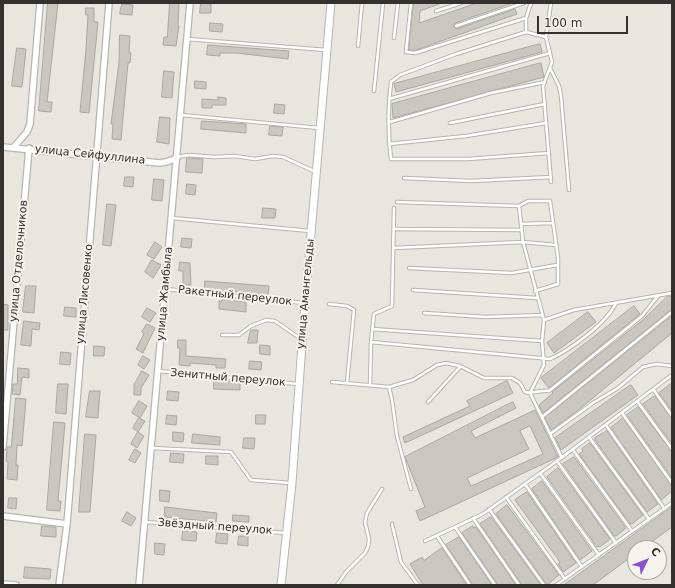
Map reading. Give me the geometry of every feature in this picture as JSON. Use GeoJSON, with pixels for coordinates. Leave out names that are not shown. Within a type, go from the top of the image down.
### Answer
{"type":"FeatureCollection","features":[{"type":"Feature","properties":{"kind":"street"},"geometry":{"type":"LineString","coordinates":[[14,147],[27,132],[30,124],[40,3]]}},
{"type":"Feature","properties":{"kind":"street","name":"улица Лисовенко"},"geometry":{"type":"LineString","coordinates":[[61,583],[109,3]]}},
{"type":"Feature","properties":{"kind":"street","name":"улица Жамбыла"},"geometry":{"type":"LineString","coordinates":[[139,585],[190,3]]}},
{"type":"Feature","properties":{"kind":"street","name":"улица Амангельды"},"geometry":{"type":"LineString","coordinates":[[281,585],[292,483],[304,303],[331,3]]}},
{"type":"Feature","properties":{"kind":"street","name":"улица Сейфуллина"},"geometry":{"type":"LineString","coordinates":[[3,147],[29,148],[160,163],[177,158]]}},
{"type":"Feature","properties":{"kind":"street","name":"улица Отделочников"},"geometry":{"type":"LineString","coordinates":[[3,447],[29,148]]}},
{"type":"Feature","properties":{"kind":"street"},"geometry":{"type":"LineString","coordinates":[[3,516],[67,524]]}},
{"type":"Feature","properties":{"kind":"street"},"geometry":{"type":"LineString","coordinates":[[3,584],[16,585]]}},
{"type":"Feature","properties":{"kind":"lane"},"geometry":{"type":"LineString","coordinates":[[358,46],[362,3]]}},
{"type":"Feature","properties":{"kind":"lane"},"geometry":{"type":"LineString","coordinates":[[374,91],[383,3]]}},
{"type":"Feature","properties":{"kind":"lane"},"geometry":{"type":"LineString","coordinates":[[394,38],[398,3]]}},
{"type":"Feature","properties":{"kind":"lane"},"geometry":{"type":"LineString","coordinates":[[411,3],[406,52],[415,53],[526,18]]}},
{"type":"Feature","properties":{"kind":"lane"},"geometry":{"type":"LineString","coordinates":[[436,12],[461,3]]}},
{"type":"Feature","properties":{"kind":"lane"},"geometry":{"type":"LineString","coordinates":[[456,26],[524,3]]}},
{"type":"Feature","properties":{"kind":"lane"},"geometry":{"type":"LineString","coordinates":[[526,32],[526,18],[531,3]]}},
{"type":"Feature","properties":{"kind":"lane"},"geometry":{"type":"LineString","coordinates":[[551,182],[546,123],[545,82],[552,62],[546,38],[552,3]]}},
{"type":"Feature","properties":{"kind":"lane"},"geometry":{"type":"LineString","coordinates":[[546,38],[526,32],[456,54],[400,75],[391,82],[389,99],[389,144],[391,159],[468,159],[549,153]]}},
{"type":"Feature","properties":{"kind":"lane"},"geometry":{"type":"LineString","coordinates":[[187,39],[326,50]]}},
{"type":"Feature","properties":{"kind":"lane"},"geometry":{"type":"LineString","coordinates":[[389,99],[550,53]]}},
{"type":"Feature","properties":{"kind":"lane"},"geometry":{"type":"LineString","coordinates":[[550,68],[559,86],[569,190]]}},
{"type":"Feature","properties":{"kind":"lane"},"geometry":{"type":"LineString","coordinates":[[390,122],[491,93],[545,82]]}},
{"type":"Feature","properties":{"kind":"lane"},"geometry":{"type":"LineString","coordinates":[[450,123],[545,104]]}},
{"type":"Feature","properties":{"kind":"lane"},"geometry":{"type":"LineString","coordinates":[[180,115],[320,128]]}},
{"type":"Feature","properties":{"kind":"lane"},"geometry":{"type":"LineString","coordinates":[[389,144],[466,136],[546,123]]}},
{"type":"Feature","properties":{"kind":"lane"},"geometry":{"type":"LineString","coordinates":[[177,158],[189,155],[214,157],[236,156],[255,159],[273,156],[283,157],[316,172]]}},
{"type":"Feature","properties":{"kind":"lane"},"geometry":{"type":"LineString","coordinates":[[404,178],[471,181],[551,177]]}},
{"type":"Feature","properties":{"kind":"lane"},"geometry":{"type":"LineString","coordinates":[[397,202],[519,206],[528,201],[550,201],[556,245],[558,284],[535,291]]}},
{"type":"Feature","properties":{"kind":"lane"},"geometry":{"type":"LineString","coordinates":[[519,206],[523,242],[544,320],[542,342],[544,365],[530,393]]}},
{"type":"Feature","properties":{"kind":"lane"},"geometry":{"type":"LineString","coordinates":[[370,385],[371,342],[374,314],[392,306],[395,229],[394,208]]}},
{"type":"Feature","properties":{"kind":"lane"},"geometry":{"type":"LineString","coordinates":[[171,218],[311,231]]}},
{"type":"Feature","properties":{"kind":"lane"},"geometry":{"type":"LineString","coordinates":[[521,224],[553,223]]}},
{"type":"Feature","properties":{"kind":"lane"},"geometry":{"type":"LineString","coordinates":[[395,229],[522,230]]}},
{"type":"Feature","properties":{"kind":"lane"},"geometry":{"type":"LineString","coordinates":[[394,248],[523,242],[556,245]]}},
{"type":"Feature","properties":{"kind":"lane"},"geometry":{"type":"LineString","coordinates":[[409,268],[512,273],[557,265]]}},
{"type":"Feature","properties":{"kind":"lane","name":"Ракетный переулок"},"geometry":{"type":"LineString","coordinates":[[165,289],[304,303]]}},
{"type":"Feature","properties":{"kind":"lane"},"geometry":{"type":"LineString","coordinates":[[413,290],[537,298]]}},
{"type":"Feature","properties":{"kind":"lane"},"geometry":{"type":"LineString","coordinates":[[544,320],[574,310],[672,293]]}},
{"type":"Feature","properties":{"kind":"lane"},"geometry":{"type":"LineString","coordinates":[[332,382],[389,387],[413,380],[437,365],[446,363],[460,366],[484,378],[512,378],[520,383],[525,392],[530,393],[540,390],[549,391],[642,316],[658,296]]}},
{"type":"Feature","properties":{"kind":"lane"},"geometry":{"type":"LineString","coordinates":[[371,342],[544,360],[558,355],[593,329],[611,313],[616,303]]}},
{"type":"Feature","properties":{"kind":"lane"},"geometry":{"type":"LineString","coordinates":[[329,304],[347,306],[354,310],[347,383]]}},
{"type":"Feature","properties":{"kind":"lane"},"geometry":{"type":"LineString","coordinates":[[542,417],[672,312]]}},
{"type":"Feature","properties":{"kind":"lane"},"geometry":{"type":"LineString","coordinates":[[424,313],[486,317],[542,315]]}},
{"type":"Feature","properties":{"kind":"lane"},"geometry":{"type":"LineString","coordinates":[[222,334],[239,335],[251,326],[266,320],[275,321],[302,339]]}},
{"type":"Feature","properties":{"kind":"lane"},"geometry":{"type":"LineString","coordinates":[[372,329],[542,342]]}},
{"type":"Feature","properties":{"kind":"lane"},"geometry":{"type":"LineString","coordinates":[[550,434],[593,403],[618,388],[643,367],[657,364],[672,366]]}},
{"type":"Feature","properties":{"kind":"lane"},"geometry":{"type":"LineString","coordinates":[[428,402],[460,366]]}},
{"type":"Feature","properties":{"kind":"lane","name":"Зенитный переулок"},"geometry":{"type":"LineString","coordinates":[[158,372],[298,384]]}},
{"type":"Feature","properties":{"kind":"lane"},"geometry":{"type":"LineString","coordinates":[[425,541],[490,509],[573,450],[671,377]]}},
{"type":"Feature","properties":{"kind":"lane"},"geometry":{"type":"LineString","coordinates":[[389,387],[400,450],[411,489]]}},
{"type":"Feature","properties":{"kind":"lane"},"geometry":{"type":"LineString","coordinates":[[653,389],[672,416]]}},
{"type":"Feature","properties":{"kind":"lane"},"geometry":{"type":"LineString","coordinates":[[530,393],[562,458]]}},
{"type":"Feature","properties":{"kind":"lane"},"geometry":{"type":"LineString","coordinates":[[637,401],[672,449]]}},
{"type":"Feature","properties":{"kind":"lane"},"geometry":{"type":"LineString","coordinates":[[622,413],[672,483]]}},
{"type":"Feature","properties":{"kind":"lane"},"geometry":{"type":"LineString","coordinates":[[606,425],[664,508]]}},
{"type":"Feature","properties":{"kind":"lane"},"geometry":{"type":"LineString","coordinates":[[589,437],[649,519]]}},
{"type":"Feature","properties":{"kind":"lane"},"geometry":{"type":"LineString","coordinates":[[151,448],[231,452],[251,480],[292,483]]}},
{"type":"Feature","properties":{"kind":"lane"},"geometry":{"type":"LineString","coordinates":[[573,450],[632,531]]}},
{"type":"Feature","properties":{"kind":"lane"},"geometry":{"type":"LineString","coordinates":[[557,461],[616,543]]}},
{"type":"Feature","properties":{"kind":"lane"},"geometry":{"type":"LineString","coordinates":[[540,473],[599,555]]}},
{"type":"Feature","properties":{"kind":"lane"},"geometry":{"type":"LineString","coordinates":[[525,484],[582,566]]}},
{"type":"Feature","properties":{"kind":"lane"},"geometry":{"type":"LineString","coordinates":[[337,585],[346,572],[365,553],[368,547],[369,539],[365,522],[367,513],[382,489]]}},
{"type":"Feature","properties":{"kind":"lane"},"geometry":{"type":"LineString","coordinates":[[506,497],[565,579]]}},
{"type":"Feature","properties":{"kind":"lane"},"geometry":{"type":"LineString","coordinates":[[556,585],[672,503]]}},
{"type":"Feature","properties":{"kind":"lane"},"geometry":{"type":"LineString","coordinates":[[490,509],[544,585]]}},
{"type":"Feature","properties":{"kind":"lane"},"geometry":{"type":"LineString","coordinates":[[473,518],[519,585]]}},
{"type":"Feature","properties":{"kind":"lane","name":"Звёздный переулок"},"geometry":{"type":"LineString","coordinates":[[145,522],[286,533]]}},
{"type":"Feature","properties":{"kind":"lane"},"geometry":{"type":"LineString","coordinates":[[392,524],[401,562],[418,585]]}},
{"type":"Feature","properties":{"kind":"lane"},"geometry":{"type":"LineString","coordinates":[[455,527],[495,585]]}},
{"type":"Feature","properties":{"kind":"lane"},"geometry":{"type":"LineString","coordinates":[[437,536],[470,585]]}},
{"type":"Feature","properties":{"kind":"building"},"geometry":{"type":"Polygon","coordinates":[[[48,3],[58,3],[47,102],[52,102],[51,112],[39,111],[48,3]]]}},
{"type":"Feature","properties":{"kind":"building"},"geometry":{"type":"Polygon","coordinates":[[[170,3],[179,3],[179,26],[176,46],[163,45],[164,37],[167,37],[170,3]]]}},
{"type":"Feature","properties":{"kind":"building"},"geometry":{"type":"Polygon","coordinates":[[[201,3],[211,4],[211,13],[200,13],[201,3]]]}},
{"type":"Feature","properties":{"kind":"building"},"geometry":{"type":"Polygon","coordinates":[[[414,3],[442,3],[420,11],[419,23],[477,3],[513,3],[455,23],[453,26],[456,29],[515,9],[517,14],[416,50],[409,50],[414,3]]]}},
{"type":"Feature","properties":{"kind":"building"},"geometry":{"type":"Polygon","coordinates":[[[122,4],[133,5],[132,15],[120,14],[122,4]]]}},
{"type":"Feature","properties":{"kind":"building"},"geometry":{"type":"Polygon","coordinates":[[[86,8],[94,8],[94,22],[98,22],[89,113],[80,112],[88,15],[86,15],[86,8]]]}},
{"type":"Feature","properties":{"kind":"building"},"geometry":{"type":"Polygon","coordinates":[[[210,23],[223,24],[222,32],[210,31],[210,23]]]}},
{"type":"Feature","properties":{"kind":"building"},"geometry":{"type":"Polygon","coordinates":[[[120,35],[130,36],[129,52],[131,53],[130,63],[128,63],[121,140],[112,139],[113,124],[111,124],[119,62],[120,35]]]}},
{"type":"Feature","properties":{"kind":"building"},"geometry":{"type":"Polygon","coordinates":[[[540,44],[542,52],[396,92],[394,84],[540,44]]]}},
{"type":"Feature","properties":{"kind":"building"},"geometry":{"type":"Polygon","coordinates":[[[208,45],[289,51],[288,59],[236,53],[220,53],[220,56],[207,55],[208,45]]]}},
{"type":"Feature","properties":{"kind":"building"},"geometry":{"type":"Polygon","coordinates":[[[17,48],[26,49],[22,87],[12,86],[17,48]]]}},
{"type":"Feature","properties":{"kind":"building"},"geometry":{"type":"Polygon","coordinates":[[[541,63],[544,77],[393,118],[392,104],[541,63]]]}},
{"type":"Feature","properties":{"kind":"building"},"geometry":{"type":"Polygon","coordinates":[[[164,71],[174,72],[172,98],[162,97],[164,71]]]}},
{"type":"Feature","properties":{"kind":"building"},"geometry":{"type":"Polygon","coordinates":[[[195,81],[206,82],[206,89],[195,88],[195,81]]]}},
{"type":"Feature","properties":{"kind":"building"},"geometry":{"type":"Polygon","coordinates":[[[218,97],[226,98],[226,105],[212,105],[212,108],[202,108],[202,99],[218,100],[218,97]]]}},
{"type":"Feature","properties":{"kind":"building"},"geometry":{"type":"Polygon","coordinates":[[[275,104],[285,105],[284,114],[274,113],[275,104]]]}},
{"type":"Feature","properties":{"kind":"building"},"geometry":{"type":"Polygon","coordinates":[[[160,117],[170,118],[169,144],[157,142],[160,117]]]}},
{"type":"Feature","properties":{"kind":"building"},"geometry":{"type":"Polygon","coordinates":[[[202,121],[246,124],[246,133],[201,129],[202,121]]]}},
{"type":"Feature","properties":{"kind":"building"},"geometry":{"type":"Polygon","coordinates":[[[270,126],[283,127],[282,136],[269,135],[270,126]]]}},
{"type":"Feature","properties":{"kind":"building"},"geometry":{"type":"Polygon","coordinates":[[[187,158],[203,159],[202,173],[186,172],[187,158]]]}},
{"type":"Feature","properties":{"kind":"building"},"geometry":{"type":"Polygon","coordinates":[[[125,177],[134,177],[133,187],[124,186],[125,177]]]}},
{"type":"Feature","properties":{"kind":"building"},"geometry":{"type":"Polygon","coordinates":[[[154,179],[164,180],[162,201],[152,200],[154,179]]]}},
{"type":"Feature","properties":{"kind":"building"},"geometry":{"type":"Polygon","coordinates":[[[187,184],[196,185],[195,195],[186,194],[187,184]]]}},
{"type":"Feature","properties":{"kind":"building"},"geometry":{"type":"Polygon","coordinates":[[[107,204],[116,205],[111,246],[103,245],[107,204]]]}},
{"type":"Feature","properties":{"kind":"building"},"geometry":{"type":"Polygon","coordinates":[[[263,208],[276,209],[275,218],[262,218],[263,208]]]}},
{"type":"Feature","properties":{"kind":"building"},"geometry":{"type":"Polygon","coordinates":[[[182,238],[192,239],[191,248],[181,247],[182,238]]]}},
{"type":"Feature","properties":{"kind":"building"},"geometry":{"type":"Polygon","coordinates":[[[155,242],[162,247],[154,259],[147,255],[155,242]]]}},
{"type":"Feature","properties":{"kind":"building"},"geometry":{"type":"Polygon","coordinates":[[[152,260],[161,265],[153,278],[145,272],[152,260]]]}},
{"type":"Feature","properties":{"kind":"building"},"geometry":{"type":"Polygon","coordinates":[[[180,262],[190,263],[191,285],[183,285],[183,271],[179,271],[180,262]]]}},
{"type":"Feature","properties":{"kind":"building"},"geometry":{"type":"Polygon","coordinates":[[[205,281],[269,286],[268,295],[205,289],[205,281]]]}},
{"type":"Feature","properties":{"kind":"building"},"geometry":{"type":"Polygon","coordinates":[[[26,286],[36,286],[34,313],[23,312],[26,286]]]}},
{"type":"Feature","properties":{"kind":"building"},"geometry":{"type":"Polygon","coordinates":[[[668,296],[672,296],[672,309],[543,413],[539,405],[553,393],[552,392],[644,319],[668,296]]]}},
{"type":"Feature","properties":{"kind":"building"},"geometry":{"type":"Polygon","coordinates":[[[222,297],[234,299],[234,301],[246,302],[246,312],[219,309],[219,301],[222,301],[222,297]]]}},
{"type":"Feature","properties":{"kind":"building"},"geometry":{"type":"Polygon","coordinates":[[[3,304],[8,305],[8,330],[3,330],[3,304]]]}},
{"type":"Feature","properties":{"kind":"building"},"geometry":{"type":"Polygon","coordinates":[[[634,306],[640,314],[549,388],[541,378],[634,306]]]}},
{"type":"Feature","properties":{"kind":"building"},"geometry":{"type":"Polygon","coordinates":[[[65,307],[76,308],[76,317],[64,316],[65,307]]]}},
{"type":"Feature","properties":{"kind":"building"},"geometry":{"type":"Polygon","coordinates":[[[147,308],[156,313],[150,322],[142,317],[147,308]]]}},
{"type":"Feature","properties":{"kind":"building"},"geometry":{"type":"Polygon","coordinates":[[[588,312],[596,322],[554,353],[547,343],[588,312]]]}},
{"type":"Feature","properties":{"kind":"building"},"geometry":{"type":"Polygon","coordinates":[[[672,316],[672,333],[577,411],[551,430],[545,418],[672,316]]]}},
{"type":"Feature","properties":{"kind":"building"},"geometry":{"type":"Polygon","coordinates":[[[24,321],[40,323],[39,330],[32,329],[31,346],[21,345],[24,321]]]}},
{"type":"Feature","properties":{"kind":"building"},"geometry":{"type":"Polygon","coordinates":[[[147,324],[155,328],[143,353],[136,349],[144,334],[142,332],[147,324]]]}},
{"type":"Feature","properties":{"kind":"building"},"geometry":{"type":"Polygon","coordinates":[[[251,330],[258,330],[257,343],[248,343],[251,330]]]}},
{"type":"Feature","properties":{"kind":"building"},"geometry":{"type":"Polygon","coordinates":[[[178,340],[186,340],[186,356],[226,359],[225,368],[216,368],[216,365],[190,363],[190,366],[179,365],[180,348],[178,348],[178,340]]]}},
{"type":"Feature","properties":{"kind":"building"},"geometry":{"type":"Polygon","coordinates":[[[260,345],[270,346],[270,355],[260,354],[260,345]]]}},
{"type":"Feature","properties":{"kind":"building"},"geometry":{"type":"Polygon","coordinates":[[[94,346],[105,347],[104,356],[94,356],[94,346]]]}},
{"type":"Feature","properties":{"kind":"building"},"geometry":{"type":"Polygon","coordinates":[[[61,352],[71,353],[70,365],[60,364],[61,352]]]}},
{"type":"Feature","properties":{"kind":"building"},"geometry":{"type":"Polygon","coordinates":[[[143,356],[150,360],[144,369],[138,365],[143,356]]]}},
{"type":"Feature","properties":{"kind":"building"},"geometry":{"type":"Polygon","coordinates":[[[250,361],[262,362],[261,370],[249,369],[250,361]]]}},
{"type":"Feature","properties":{"kind":"building"},"geometry":{"type":"Polygon","coordinates":[[[18,368],[29,369],[29,378],[22,377],[20,395],[12,394],[13,384],[17,384],[18,368]]]}},
{"type":"Feature","properties":{"kind":"building"},"geometry":{"type":"Polygon","coordinates":[[[142,371],[149,375],[141,388],[141,395],[134,395],[134,385],[142,371]]]}},
{"type":"Feature","properties":{"kind":"building"},"geometry":{"type":"Polygon","coordinates":[[[214,380],[240,382],[240,390],[214,389],[214,380]]]}},
{"type":"Feature","properties":{"kind":"building"},"geometry":{"type":"Polygon","coordinates":[[[507,381],[513,393],[405,443],[403,437],[470,406],[467,401],[507,381]]]}},
{"type":"Feature","properties":{"kind":"building"},"geometry":{"type":"Polygon","coordinates":[[[672,383],[672,411],[659,393],[672,383]]]}},
{"type":"Feature","properties":{"kind":"building"},"geometry":{"type":"Polygon","coordinates":[[[58,384],[68,384],[66,414],[56,413],[58,384]]]}},
{"type":"Feature","properties":{"kind":"building"},"geometry":{"type":"Polygon","coordinates":[[[631,385],[638,395],[561,450],[555,438],[631,385]]]}},
{"type":"Feature","properties":{"kind":"building"},"geometry":{"type":"Polygon","coordinates":[[[90,391],[100,391],[98,418],[86,417],[90,391]]]}},
{"type":"Feature","properties":{"kind":"building"},"geometry":{"type":"Polygon","coordinates":[[[168,391],[179,392],[178,401],[167,400],[168,391]]]}},
{"type":"Feature","properties":{"kind":"building"},"geometry":{"type":"Polygon","coordinates":[[[655,396],[672,419],[672,444],[643,404],[655,396]]]}},
{"type":"Feature","properties":{"kind":"building"},"geometry":{"type":"Polygon","coordinates":[[[16,398],[26,399],[22,446],[17,445],[17,480],[7,479],[8,462],[6,461],[7,447],[11,447],[16,398]]]}},
{"type":"Feature","properties":{"kind":"building"},"geometry":{"type":"Polygon","coordinates":[[[139,401],[147,406],[140,418],[132,413],[139,401]]]}},
{"type":"Feature","properties":{"kind":"building"},"geometry":{"type":"Polygon","coordinates":[[[513,402],[516,408],[471,431],[475,438],[535,410],[558,457],[420,521],[416,511],[425,507],[405,457],[513,402]],[[530,426],[520,431],[529,449],[467,478],[471,486],[543,454],[530,426]]]}},
{"type":"Feature","properties":{"kind":"building"},"geometry":{"type":"Polygon","coordinates":[[[638,407],[672,452],[672,478],[627,415],[638,407]]]}},
{"type":"Feature","properties":{"kind":"building"},"geometry":{"type":"Polygon","coordinates":[[[167,415],[177,416],[176,425],[166,424],[167,415]]]}},
{"type":"Feature","properties":{"kind":"building"},"geometry":{"type":"Polygon","coordinates":[[[256,415],[266,415],[265,424],[256,424],[256,415]]]}},
{"type":"Feature","properties":{"kind":"building"},"geometry":{"type":"Polygon","coordinates":[[[139,418],[145,421],[138,432],[133,428],[139,418]]]}},
{"type":"Feature","properties":{"kind":"building"},"geometry":{"type":"Polygon","coordinates":[[[623,418],[672,486],[672,491],[661,500],[611,428],[623,418]]]}},
{"type":"Feature","properties":{"kind":"building"},"geometry":{"type":"Polygon","coordinates":[[[54,422],[65,423],[58,501],[61,501],[60,511],[47,510],[54,422]]]}},
{"type":"Feature","properties":{"kind":"building"},"geometry":{"type":"Polygon","coordinates":[[[607,431],[658,504],[647,512],[595,440],[595,438],[607,431]]]}},
{"type":"Feature","properties":{"kind":"building"},"geometry":{"type":"Polygon","coordinates":[[[138,432],[144,436],[137,448],[131,444],[138,432]]]}},
{"type":"Feature","properties":{"kind":"building"},"geometry":{"type":"Polygon","coordinates":[[[173,432],[184,433],[183,442],[173,441],[173,432]]]}},
{"type":"Feature","properties":{"kind":"building"},"geometry":{"type":"Polygon","coordinates":[[[85,434],[96,435],[90,512],[79,512],[85,434]]]}},
{"type":"Feature","properties":{"kind":"building"},"geometry":{"type":"Polygon","coordinates":[[[193,434],[220,437],[220,445],[192,443],[193,434]]]}},
{"type":"Feature","properties":{"kind":"building"},"geometry":{"type":"Polygon","coordinates":[[[244,438],[255,438],[254,449],[243,448],[244,438]]]}},
{"type":"Feature","properties":{"kind":"building"},"geometry":{"type":"Polygon","coordinates":[[[590,443],[643,515],[632,524],[630,524],[579,454],[583,451],[582,449],[590,443]]]}},
{"type":"Feature","properties":{"kind":"building"},"geometry":{"type":"Polygon","coordinates":[[[135,449],[141,453],[135,463],[129,460],[135,449]]]}},
{"type":"Feature","properties":{"kind":"building"},"geometry":{"type":"Polygon","coordinates":[[[171,453],[184,454],[183,463],[170,462],[171,453]]]}},
{"type":"Feature","properties":{"kind":"building"},"geometry":{"type":"Polygon","coordinates":[[[206,456],[218,456],[218,465],[206,464],[206,456]]]}},
{"type":"Feature","properties":{"kind":"building"},"geometry":{"type":"Polygon","coordinates":[[[574,457],[626,528],[616,536],[614,536],[563,464],[574,457]]]}},
{"type":"Feature","properties":{"kind":"building"},"geometry":{"type":"Polygon","coordinates":[[[558,468],[610,539],[600,547],[597,547],[547,477],[558,468]]]}},
{"type":"Feature","properties":{"kind":"building"},"geometry":{"type":"Polygon","coordinates":[[[542,481],[592,551],[580,560],[532,489],[542,481]]]}},
{"type":"Feature","properties":{"kind":"building"},"geometry":{"type":"Polygon","coordinates":[[[160,490],[170,491],[169,502],[160,501],[160,490]]]}},
{"type":"Feature","properties":{"kind":"building"},"geometry":{"type":"Polygon","coordinates":[[[527,492],[576,563],[563,572],[558,564],[560,562],[515,500],[527,492]]]}},
{"type":"Feature","properties":{"kind":"building"},"geometry":{"type":"Polygon","coordinates":[[[9,498],[17,498],[16,509],[8,508],[9,498]]]}},
{"type":"Feature","properties":{"kind":"building"},"geometry":{"type":"Polygon","coordinates":[[[507,505],[559,575],[547,585],[496,514],[507,505]]]}},
{"type":"Feature","properties":{"kind":"building"},"geometry":{"type":"Polygon","coordinates":[[[165,507],[217,513],[216,522],[165,517],[165,507]]]}},
{"type":"Feature","properties":{"kind":"building"},"geometry":{"type":"Polygon","coordinates":[[[672,507],[672,527],[654,540],[627,540],[627,560],[593,585],[564,585],[672,507]]]}},
{"type":"Feature","properties":{"kind":"building"},"geometry":{"type":"Polygon","coordinates":[[[127,512],[136,518],[131,526],[122,521],[127,512]]]}},
{"type":"Feature","properties":{"kind":"building"},"geometry":{"type":"Polygon","coordinates":[[[233,515],[249,516],[249,522],[233,521],[233,515]]]}},
{"type":"Feature","properties":{"kind":"building"},"geometry":{"type":"Polygon","coordinates":[[[491,517],[541,585],[522,585],[480,524],[491,517]]]}},
{"type":"Feature","properties":{"kind":"building"},"geometry":{"type":"Polygon","coordinates":[[[42,526],[56,527],[56,537],[41,536],[42,526]]]}},
{"type":"Feature","properties":{"kind":"building"},"geometry":{"type":"Polygon","coordinates":[[[473,526],[474,528],[476,527],[516,585],[498,585],[462,533],[473,526]]]}},
{"type":"Feature","properties":{"kind":"building"},"geometry":{"type":"Polygon","coordinates":[[[183,531],[197,532],[196,541],[182,540],[183,531]]]}},
{"type":"Feature","properties":{"kind":"building"},"geometry":{"type":"Polygon","coordinates":[[[217,533],[228,534],[227,544],[216,543],[217,533]]]}},
{"type":"Feature","properties":{"kind":"building"},"geometry":{"type":"Polygon","coordinates":[[[239,536],[248,536],[248,546],[238,545],[239,536]]]}},
{"type":"Feature","properties":{"kind":"building"},"geometry":{"type":"Polygon","coordinates":[[[459,537],[492,585],[473,585],[446,545],[459,537]]]}},
{"type":"Feature","properties":{"kind":"building"},"geometry":{"type":"Polygon","coordinates":[[[155,543],[165,544],[164,555],[155,554],[155,543]]]}},
{"type":"Feature","properties":{"kind":"building"},"geometry":{"type":"Polygon","coordinates":[[[442,548],[467,585],[423,585],[410,564],[422,557],[424,560],[442,548]]]}},
{"type":"Feature","properties":{"kind":"building"},"geometry":{"type":"Polygon","coordinates":[[[25,567],[51,569],[50,579],[24,578],[25,567]]]}}]}
